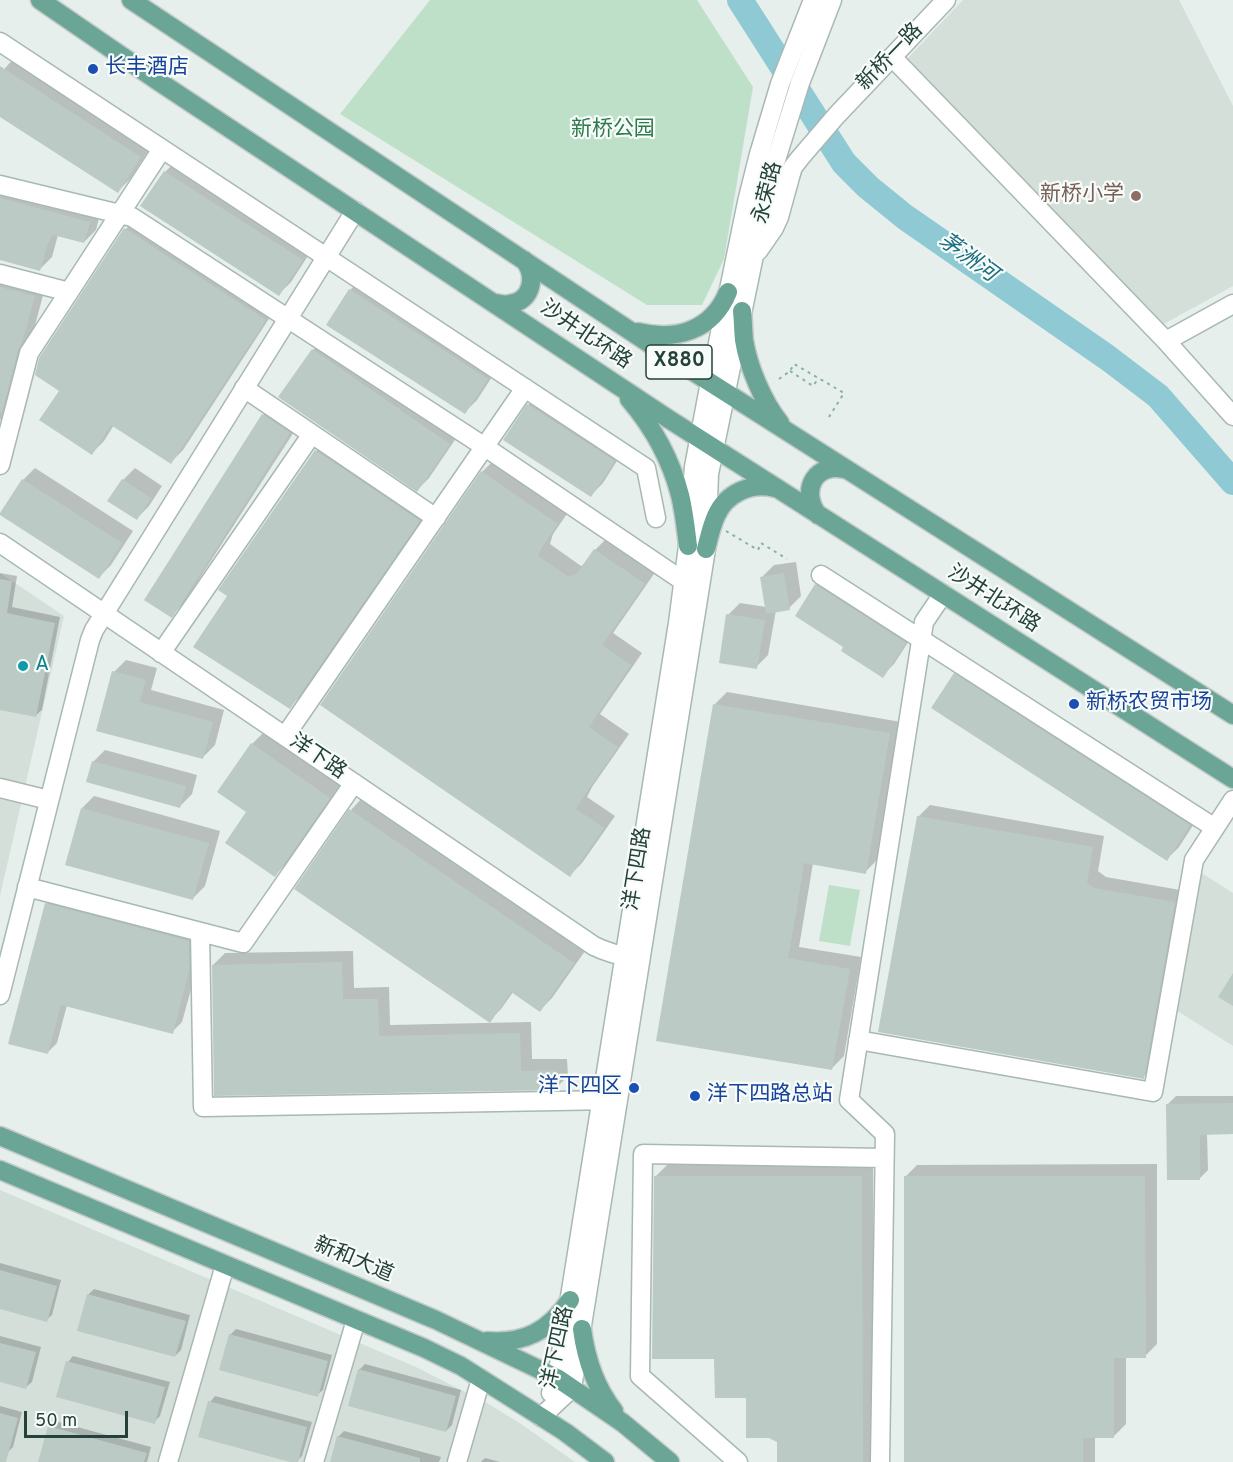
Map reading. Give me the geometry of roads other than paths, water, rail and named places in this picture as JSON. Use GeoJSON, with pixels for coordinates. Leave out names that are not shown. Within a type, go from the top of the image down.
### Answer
{"type":"FeatureCollection","features":[{"type":"Feature","properties":{"kind":"main road","name":"沙井北环路"},"geometry":{"type":"LineString","coordinates":[[40,0],[158,81],[707,444],[1233,779]]}},
{"type":"Feature","properties":{"kind":"main road","name":"沙井北环路"},"geometry":{"type":"LineString","coordinates":[[131,0],[710,382],[1233,715]]}},
{"type":"Feature","properties":{"kind":"main road"},"geometry":{"type":"LineString","coordinates":[[495,303],[519,302],[530,289],[531,272],[528,264],[523,260]]}},
{"type":"Feature","properties":{"kind":"main road"},"geometry":{"type":"LineString","coordinates":[[624,326],[638,332],[661,336],[686,333],[712,316],[724,303],[728,292]]}},
{"type":"Feature","properties":{"kind":"main road"},"geometry":{"type":"LineString","coordinates":[[742,311],[744,340],[749,361],[772,412],[785,429]]}},
{"type":"Feature","properties":{"kind":"main road"},"geometry":{"type":"LineString","coordinates":[[613,382],[631,401],[662,449],[680,493],[688,546]]}},
{"type":"Feature","properties":{"kind":"main road"},"geometry":{"type":"LineString","coordinates":[[818,515],[810,500],[809,491],[817,475],[832,468],[849,470]]}},
{"type":"Feature","properties":{"kind":"main road"},"geometry":{"type":"LineString","coordinates":[[706,549],[716,514],[734,494],[750,487],[777,489]]}},
{"type":"Feature","properties":{"kind":"main road","name":"新和大道"},"geometry":{"type":"LineString","coordinates":[[0,1136],[475,1338],[565,1383],[632,1430],[670,1462]]}},
{"type":"Feature","properties":{"kind":"main road"},"geometry":{"type":"LineString","coordinates":[[0,1170],[424,1348],[461,1366],[542,1417],[604,1462]]}},
{"type":"Feature","properties":{"kind":"main road"},"geometry":{"type":"LineString","coordinates":[[475,1338],[499,1342],[535,1334],[555,1320],[570,1300]]}},
{"type":"Feature","properties":{"kind":"main road"},"geometry":{"type":"LineString","coordinates":[[582,1329],[586,1353],[594,1377],[610,1405],[632,1430]]}},
{"type":"Feature","properties":{"kind":"street","name":"永荣路"},"geometry":{"type":"LineString","coordinates":[[726,392],[753,257],[780,84],[813,0]]}},
{"type":"Feature","properties":{"kind":"street","name":"永荣路"},"geometry":{"type":"LineString","coordinates":[[710,382],[747,202],[800,83],[832,0]]}},
{"type":"Feature","properties":{"kind":"street","name":"新桥一路"},"geometry":{"type":"LineString","coordinates":[[753,257],[774,228],[779,217],[793,167],[836,116],[946,0]]}},
{"type":"Feature","properties":{"kind":"street"},"geometry":{"type":"LineString","coordinates":[[0,42],[646,468],[656,518]]}},
{"type":"Feature","properties":{"kind":"street"},"geometry":{"type":"LineString","coordinates":[[892,57],[1166,341],[1233,416]]}},
{"type":"Feature","properties":{"kind":"street"},"geometry":{"type":"LineString","coordinates":[[0,465],[29,353],[162,149]]}},
{"type":"Feature","properties":{"kind":"street"},"geometry":{"type":"LineString","coordinates":[[0,185],[132,217],[485,447],[683,581]]}},
{"type":"Feature","properties":{"kind":"street"},"geometry":{"type":"LineString","coordinates":[[0,995],[94,630],[355,211]]}},
{"type":"Feature","properties":{"kind":"street"},"geometry":{"type":"LineString","coordinates":[[0,274],[69,292]]}},
{"type":"Feature","properties":{"kind":"street"},"geometry":{"type":"LineString","coordinates":[[1166,341],[1233,304]]}},
{"type":"Feature","properties":{"kind":"street","name":"洋下四路"},"geometry":{"type":"LineString","coordinates":[[565,1383],[570,1300],[610,1100],[706,549],[710,382]]}},
{"type":"Feature","properties":{"kind":"street"},"geometry":{"type":"LineString","coordinates":[[244,388],[436,518]]}},
{"type":"Feature","properties":{"kind":"street"},"geometry":{"type":"LineString","coordinates":[[285,736],[525,388]]}},
{"type":"Feature","properties":{"kind":"street","name":"洋下四路"},"geometry":{"type":"LineString","coordinates":[[633,958],[688,546],[694,467],[707,444],[726,392]]}},
{"type":"Feature","properties":{"kind":"street"},"geometry":{"type":"LineString","coordinates":[[162,652],[312,434]]}},
{"type":"Feature","properties":{"kind":"street","name":"洋下路"},"geometry":{"type":"LineString","coordinates":[[0,543],[594,946],[604,951],[633,958]]}},
{"type":"Feature","properties":{"kind":"street"},"geometry":{"type":"LineString","coordinates":[[821,575],[1215,828]]}},
{"type":"Feature","properties":{"kind":"street"},"geometry":{"type":"LineString","coordinates":[[880,1462],[885,1134],[849,1100],[924,622],[943,594]]}},
{"type":"Feature","properties":{"kind":"street"},"geometry":{"type":"LineString","coordinates":[[27,887],[243,943],[354,783]]}},
{"type":"Feature","properties":{"kind":"street"},"geometry":{"type":"LineString","coordinates":[[0,788],[49,801]]}},
{"type":"Feature","properties":{"kind":"street"},"geometry":{"type":"LineString","coordinates":[[858,1040],[1153,1092],[1194,860],[1233,801]]}},
{"type":"Feature","properties":{"kind":"street"},"geometry":{"type":"LineString","coordinates":[[200,932],[203,1107],[610,1100]]}},
{"type":"Feature","properties":{"kind":"street","name":"洋下四路"},"geometry":{"type":"LineString","coordinates":[[542,1417],[565,1383],[582,1329],[610,1100]]}},
{"type":"Feature","properties":{"kind":"street"},"geometry":{"type":"LineString","coordinates":[[738,1462],[640,1376],[643,1154],[884,1158]]}},
{"type":"Feature","properties":{"kind":"street"},"geometry":{"type":"LineString","coordinates":[[168,1462],[225,1265]]}},
{"type":"Feature","properties":{"kind":"street"},"geometry":{"type":"LineString","coordinates":[[314,1462],[356,1320]]}},
{"type":"Feature","properties":{"kind":"street"},"geometry":{"type":"LineString","coordinates":[[457,1462],[481,1379]]}},
{"type":"Feature","properties":{"kind":"waterway","name":"茅洲河"},"geometry":{"type":"LineString","coordinates":[[740,0],[844,163],[868,187],[905,217],[1108,358],[1158,396],[1233,482]]}},
{"type":"Feature","properties":{"kind":"place","name":"长丰酒店"},"geometry":{"type":"Point","coordinates":[93,69]}},
{"type":"Feature","properties":{"kind":"place","name":"新桥小学"},"geometry":{"type":"Point","coordinates":[1136,196]}},
{"type":"Feature","properties":{"kind":"place","name":"A"},"geometry":{"type":"Point","coordinates":[23,666]}},
{"type":"Feature","properties":{"kind":"place","name":"新桥农贸市场"},"geometry":{"type":"Point","coordinates":[1074,704]}},
{"type":"Feature","properties":{"kind":"place","name":"洋下四区"},"geometry":{"type":"Point","coordinates":[634,1088]}},
{"type":"Feature","properties":{"kind":"place","name":"洋下四路总站"},"geometry":{"type":"Point","coordinates":[695,1096]}},
{"type":"Feature","properties":{"kind":"park label","name":"新桥公园"},"geometry":{"type":"Point","coordinates":[613,131]}}]}
